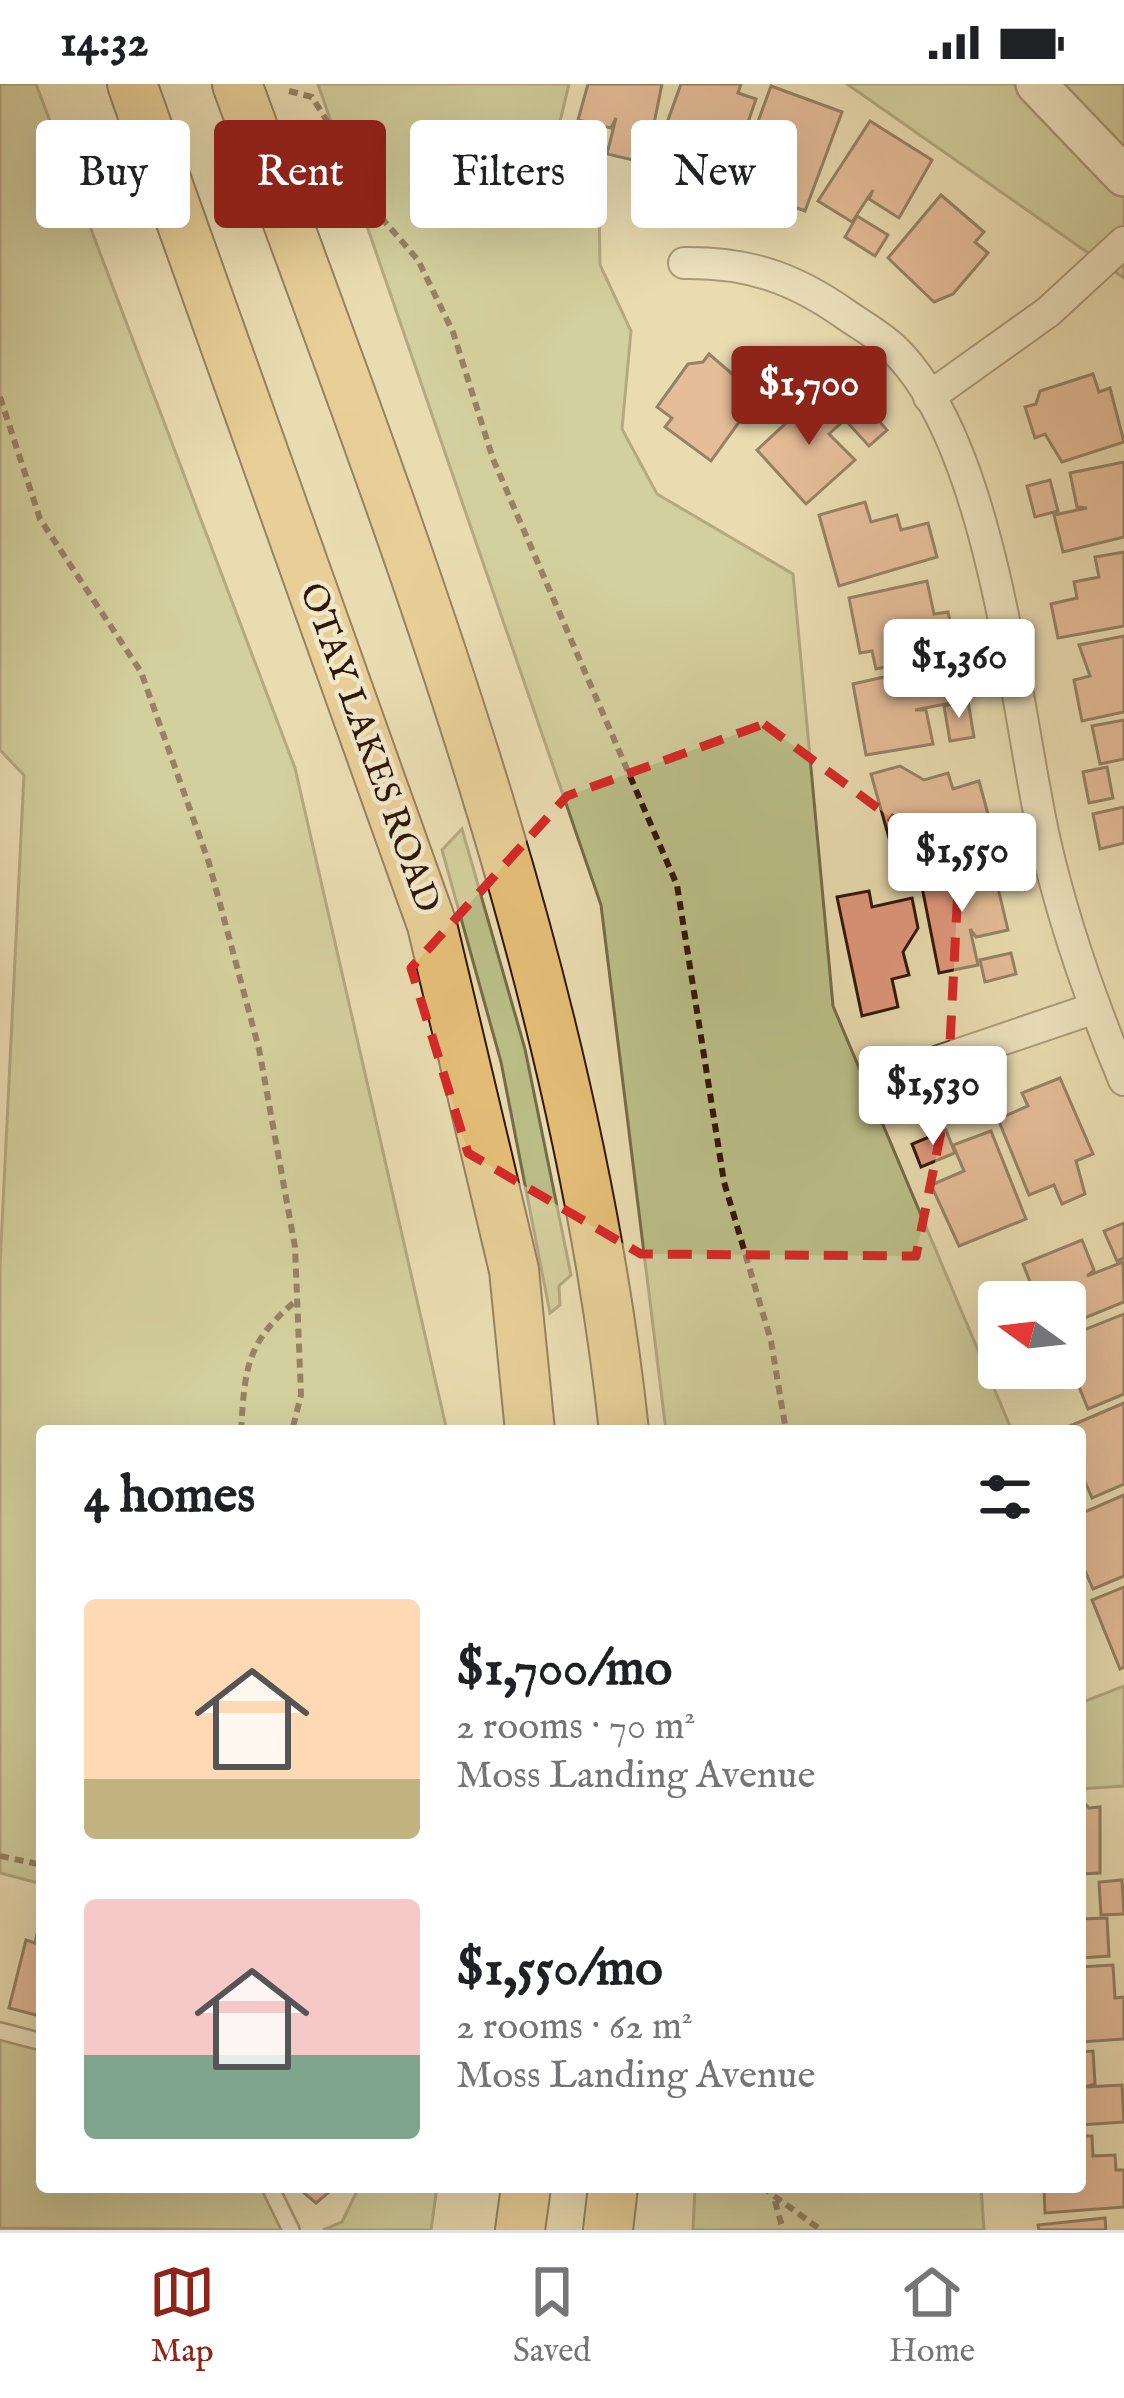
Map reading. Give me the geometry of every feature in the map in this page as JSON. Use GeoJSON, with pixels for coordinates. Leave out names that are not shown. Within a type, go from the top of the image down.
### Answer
{"type":"FeatureCollection","features":[{"type":"Feature","properties":{"kind":"main road","name":"OTAY LAKES ROAD"},"geometry":{"type":"LineString","coordinates":[[132,84],[432,925],[514,1270],[529,1425]]}},
{"type":"Feature","properties":{"kind":"main road"},"geometry":{"type":"LineString","coordinates":[[237,84],[412,569],[518,898],[565,1069],[611,1310],[623,1425]]}},
{"type":"Feature","properties":{"kind":"main road"},"geometry":{"type":"LineString","coordinates":[[520,2230],[525,2193]]}},
{"type":"Feature","properties":{"kind":"main road"},"geometry":{"type":"LineString","coordinates":[[608,2230],[612,2193]]}},
{"type":"Feature","properties":{"kind":"street"},"geometry":{"type":"LineString","coordinates":[[1036,84],[1124,176]]}},
{"type":"Feature","properties":{"kind":"street"},"geometry":{"type":"LineString","coordinates":[[929,397],[1048,312],[1124,242]]}},
{"type":"Feature","properties":{"kind":"street"},"geometry":{"type":"LineString","coordinates":[[684,263],[732,262],[772,272],[821,297],[897,351],[929,397],[970,484],[1045,840],[1092,1009],[1124,1080]]}},
{"type":"Feature","properties":{"kind":"street"},"geometry":{"type":"LineString","coordinates":[[936,1062],[1092,1009]]}},
{"type":"Feature","properties":{"kind":"lane"},"geometry":{"type":"LineString","coordinates":[[0,2031],[36,2040]]}},
{"type":"Feature","properties":{"kind":"lane"},"geometry":{"type":"LineString","coordinates":[[273,2193],[291,2230]]}},
{"type":"Feature","properties":{"kind":"path"},"geometry":{"type":"LineString","coordinates":[[289,91],[312,97],[334,132],[347,178],[418,260],[453,332],[493,459],[677,885],[724,1182],[771,1341],[785,1425]]}},
{"type":"Feature","properties":{"kind":"path"},"geometry":{"type":"LineString","coordinates":[[0,397],[40,519],[141,673],[209,863],[260,1048],[295,1247],[301,1395],[294,1425]]}},
{"type":"Feature","properties":{"kind":"path"},"geometry":{"type":"LineString","coordinates":[[241,1425],[246,1360],[271,1322],[297,1300]]}},
{"type":"Feature","properties":{"kind":"path"},"geometry":{"type":"LineString","coordinates":[[0,1856],[36,1864]]}},
{"type":"Feature","properties":{"kind":"path"},"geometry":{"type":"LineString","coordinates":[[769,2193],[821,2230]]}},
{"type":"Feature","properties":{"kind":"path"},"geometry":{"type":"LineString","coordinates":[[774,2197],[783,2230]]}},
{"type":"Feature","properties":{"kind":"highlighted area"},"geometry":{"type":"Polygon","coordinates":[[[764,724],[959,868],[947,1102],[916,1256],[641,1254],[468,1153],[411,968],[567,796],[764,724]]]}},
{"type":"Feature","properties":{"kind":"green space"},"geometry":{"type":"Polygon","coordinates":[[[0,84],[36,84],[50,120],[36,120],[36,228],[91,228],[295,768],[446,1425],[36,1425],[36,1882],[0,1873],[0,1266],[24,775],[0,750],[0,84]]]}},
{"type":"Feature","properties":{"kind":"green space"},"geometry":{"type":"Polygon","coordinates":[[[318,84],[569,84],[560,120],[410,120],[410,228],[599,228],[600,265],[631,331],[622,429],[657,494],[793,574],[833,1006],[978,1350],[978,1389],[994,1389],[1009,1425],[665,1425],[601,905],[368,228],[386,228],[386,120],[330,120],[318,84]]]}},
{"type":"Feature","properties":{"kind":"green space"},"geometry":{"type":"Polygon","coordinates":[[[847,84],[1124,84],[1124,278],[847,84]]]}},
{"type":"Feature","properties":{"kind":"green space"},"geometry":{"type":"Polygon","coordinates":[[[462,829],[525,1049],[571,1275],[559,1286],[560,1305],[550,1313],[501,1062],[442,850],[462,829]]]}},
{"type":"Feature","properties":{"kind":"green space"},"geometry":{"type":"Polygon","coordinates":[[[1124,1686],[1124,1786],[1086,1789],[1086,1701],[1124,1686]]]}},
{"type":"Feature","properties":{"kind":"green space"},"geometry":{"type":"Polygon","coordinates":[[[0,2031],[36,2040],[36,2193],[265,2193],[290,2230],[0,2228],[0,2031]]]}},
{"type":"Feature","properties":{"kind":"green space"},"geometry":{"type":"Polygon","coordinates":[[[356,2193],[436,2193],[431,2230],[323,2230],[342,2222],[356,2193]]]}},
{"type":"Feature","properties":{"kind":"green space"},"geometry":{"type":"Polygon","coordinates":[[[695,2193],[981,2193],[984,2230],[693,2230],[695,2193]]]}},
{"type":"Feature","properties":{"kind":"building"},"geometry":{"type":"Polygon","coordinates":[[[588,84],[662,84],[655,120],[631,120],[631,160],[607,154],[616,118],[611,128],[607,120],[578,120],[588,84]]]}},
{"type":"Feature","properties":{"kind":"building"},"geometry":{"type":"Polygon","coordinates":[[[681,84],[741,84],[738,93],[756,99],[749,120],[668,120],[681,84]]]}},
{"type":"Feature","properties":{"kind":"building"},"geometry":{"type":"Polygon","coordinates":[[[771,86],[842,112],[805,211],[797,208],[797,120],[759,120],[771,86]]]}},
{"type":"Feature","properties":{"kind":"building"},"geometry":{"type":"Polygon","coordinates":[[[870,121],[932,160],[899,218],[869,199],[873,190],[852,222],[818,201],[870,121]]]}},
{"type":"Feature","properties":{"kind":"building"},"geometry":{"type":"Polygon","coordinates":[[[941,195],[984,232],[975,242],[988,253],[953,294],[934,302],[888,258],[941,195]]]}},
{"type":"Feature","properties":{"kind":"building"},"geometry":{"type":"Polygon","coordinates":[[[857,216],[888,235],[875,256],[845,237],[857,216]]]}},
{"type":"Feature","properties":{"kind":"building"},"geometry":{"type":"Polygon","coordinates":[[[709,354],[758,396],[711,461],[665,427],[672,418],[657,407],[688,364],[703,362],[709,354]]]}},
{"type":"Feature","properties":{"kind":"building"},"geometry":{"type":"Polygon","coordinates":[[[1093,374],[1099,392],[1110,388],[1124,442],[1062,462],[1045,434],[1035,438],[1025,407],[1036,404],[1040,391],[1093,374]]]}},
{"type":"Feature","properties":{"kind":"building"},"geometry":{"type":"Polygon","coordinates":[[[824,388],[849,416],[829,434],[855,460],[806,504],[757,450],[824,388]]]}},
{"type":"Feature","properties":{"kind":"building"},"geometry":{"type":"Polygon","coordinates":[[[866,406],[887,430],[869,446],[847,422],[866,406]]]}},
{"type":"Feature","properties":{"kind":"building"},"geometry":{"type":"Polygon","coordinates":[[[1124,462],[1124,537],[1063,552],[1054,515],[1087,508],[1077,507],[1070,473],[1124,462]]]}},
{"type":"Feature","properties":{"kind":"building"},"geometry":{"type":"Polygon","coordinates":[[[1050,480],[1058,511],[1035,517],[1027,486],[1050,480]]]}},
{"type":"Feature","properties":{"kind":"building"},"geometry":{"type":"Polygon","coordinates":[[[865,502],[871,522],[897,515],[901,530],[928,523],[937,557],[839,586],[819,515],[865,502]]]}},
{"type":"Feature","properties":{"kind":"building"},"geometry":{"type":"Polygon","coordinates":[[[1124,552],[1124,626],[1058,638],[1051,604],[1077,598],[1074,582],[1099,577],[1095,557],[1124,552]]]}},
{"type":"Feature","properties":{"kind":"building"},"geometry":{"type":"Polygon","coordinates":[[[927,581],[934,614],[948,612],[957,652],[876,669],[872,651],[860,653],[849,598],[927,581]]]}},
{"type":"Feature","properties":{"kind":"building"},"geometry":{"type":"Polygon","coordinates":[[[1124,636],[1124,712],[1082,721],[1074,680],[1090,676],[1079,645],[1124,636]]]}},
{"type":"Feature","properties":{"kind":"building"},"geometry":{"type":"Polygon","coordinates":[[[942,664],[950,703],[915,710],[926,710],[933,744],[866,755],[853,684],[942,664]]]}},
{"type":"Feature","properties":{"kind":"building"},"geometry":{"type":"Polygon","coordinates":[[[968,701],[974,737],[950,741],[944,706],[968,701]]]}},
{"type":"Feature","properties":{"kind":"building"},"geometry":{"type":"Polygon","coordinates":[[[1124,720],[1124,759],[1100,764],[1092,726],[1124,720]]]}},
{"type":"Feature","properties":{"kind":"building"},"geometry":{"type":"Polygon","coordinates":[[[900,766],[924,780],[948,773],[953,789],[979,781],[989,818],[891,845],[871,774],[900,766]]]}},
{"type":"Feature","properties":{"kind":"building"},"geometry":{"type":"Polygon","coordinates":[[[1107,767],[1113,798],[1089,803],[1083,772],[1107,767]]]}},
{"type":"Feature","properties":{"kind":"building"},"geometry":{"type":"Polygon","coordinates":[[[1124,807],[1124,843],[1100,849],[1093,814],[1124,807]]]}},
{"type":"Feature","properties":{"kind":"building"},"geometry":{"type":"Polygon","coordinates":[[[993,867],[1008,930],[976,937],[970,929],[978,965],[939,973],[921,882],[993,867]]]}},
{"type":"Feature","properties":{"kind":"building"},"geometry":{"type":"Polygon","coordinates":[[[869,891],[872,907],[912,898],[918,928],[903,952],[909,975],[892,979],[898,1007],[862,1016],[837,897],[869,891]]]}},
{"type":"Feature","properties":{"kind":"building"},"geometry":{"type":"Polygon","coordinates":[[[1011,953],[1016,974],[985,982],[980,960],[1011,953]]]}},
{"type":"Feature","properties":{"kind":"building"},"geometry":{"type":"Polygon","coordinates":[[[1060,1078],[1093,1154],[1076,1161],[1085,1194],[1062,1204],[1054,1185],[1029,1195],[998,1119],[1028,1106],[1022,1093],[1060,1078]]]}},
{"type":"Feature","properties":{"kind":"building"},"geometry":{"type":"Polygon","coordinates":[[[946,1130],[955,1153],[921,1167],[912,1144],[946,1130]]]}},
{"type":"Feature","properties":{"kind":"building"},"geometry":{"type":"Polygon","coordinates":[[[991,1131],[1026,1219],[959,1246],[931,1185],[964,1171],[953,1145],[991,1131]]]}},
{"type":"Feature","properties":{"kind":"building"},"geometry":{"type":"Polygon","coordinates":[[[1124,1223],[1124,1258],[1117,1261],[1104,1231],[1124,1223]]]}},
{"type":"Feature","properties":{"kind":"building"},"geometry":{"type":"Polygon","coordinates":[[[1082,1240],[1094,1270],[1087,1276],[1123,1262],[1124,1302],[1086,1317],[1086,1281],[1030,1281],[1023,1264],[1082,1240]]]}},
{"type":"Feature","properties":{"kind":"building"},"geometry":{"type":"Polygon","coordinates":[[[1124,1314],[1124,1394],[1088,1409],[1080,1389],[1086,1389],[1086,1329],[1124,1314]]]}},
{"type":"Feature","properties":{"kind":"building"},"geometry":{"type":"Polygon","coordinates":[[[1124,1403],[1124,1484],[1092,1498],[1086,1484],[1086,1425],[1072,1425],[1124,1403]]]}},
{"type":"Feature","properties":{"kind":"building"},"geometry":{"type":"Polygon","coordinates":[[[1124,1495],[1124,1576],[1093,1589],[1086,1573],[1086,1511],[1124,1495]]]}},
{"type":"Feature","properties":{"kind":"building"},"geometry":{"type":"Polygon","coordinates":[[[1124,1587],[1124,1667],[1120,1669],[1092,1600],[1124,1587]]]}},
{"type":"Feature","properties":{"kind":"building"},"geometry":{"type":"Polygon","coordinates":[[[1086,1805],[1100,1807],[1100,1873],[1086,1874],[1086,1805]]]}},
{"type":"Feature","properties":{"kind":"building"},"geometry":{"type":"Polygon","coordinates":[[[1122,1880],[1124,1914],[1101,1915],[1099,1882],[1122,1880]]]}},
{"type":"Feature","properties":{"kind":"building"},"geometry":{"type":"Polygon","coordinates":[[[1107,1918],[1109,1956],[1086,1958],[1086,1919],[1107,1918]]]}},
{"type":"Feature","properties":{"kind":"building"},"geometry":{"type":"Polygon","coordinates":[[[36,1938],[36,2015],[9,2008],[26,1940],[35,1943],[36,1938]]]}},
{"type":"Feature","properties":{"kind":"building"},"geometry":{"type":"Polygon","coordinates":[[[1113,1965],[1115,1998],[1124,1997],[1124,2039],[1086,2042],[1086,1967],[1113,1965]]]}},
{"type":"Feature","properties":{"kind":"building"},"geometry":{"type":"Polygon","coordinates":[[[1093,2051],[1095,2084],[1086,2087],[1086,2052],[1093,2051]]]}},
{"type":"Feature","properties":{"kind":"building"},"geometry":{"type":"Polygon","coordinates":[[[1122,2085],[1124,2122],[1086,2125],[1086,2087],[1122,2085]]]}},
{"type":"Feature","properties":{"kind":"building"},"geometry":{"type":"Polygon","coordinates":[[[1086,2136],[1092,2136],[1093,2156],[1115,2155],[1116,2170],[1124,2170],[1124,2207],[1045,2213],[1044,2193],[1086,2193],[1086,2136]]]}},
{"type":"Feature","properties":{"kind":"building"},"geometry":{"type":"Polygon","coordinates":[[[304,2193],[328,2193],[316,2203],[304,2193]]]}},
{"type":"Feature","properties":{"kind":"building"},"geometry":{"type":"Polygon","coordinates":[[[1105,2218],[1106,2230],[1039,2230],[1038,2225],[1105,2218]]]}}]}
